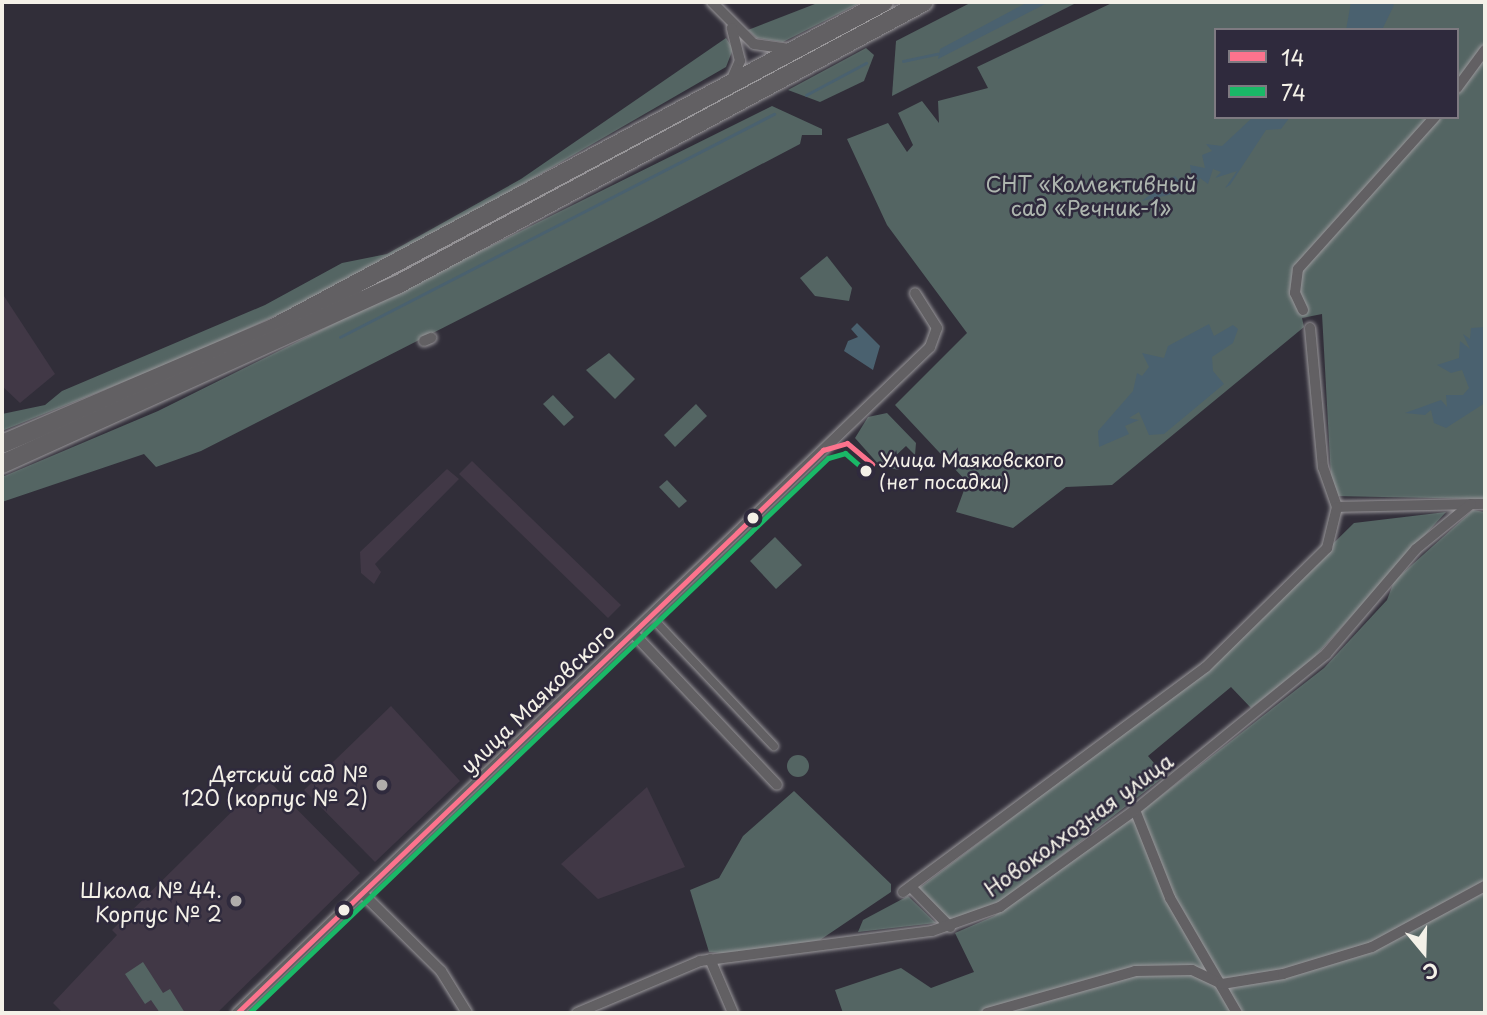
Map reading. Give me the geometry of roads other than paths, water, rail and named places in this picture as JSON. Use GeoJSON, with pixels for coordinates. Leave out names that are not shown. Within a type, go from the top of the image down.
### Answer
{"type":"FeatureCollection","features":[{"type":"Feature","properties":{"kind":"main road"},"geometry":{"type":"LineString","coordinates":[[2,444],[275,327],[716,95],[884,2]]}},
{"type":"Feature","properties":{"kind":"main road"},"geometry":{"type":"LineString","coordinates":[[2,464],[92,428],[397,285],[924,2]]}},
{"type":"Feature","properties":{"kind":"street"},"geometry":{"type":"LineString","coordinates":[[712,2],[732,28],[766,49],[811,41]]}},
{"type":"Feature","properties":{"kind":"street"},"geometry":{"type":"LineString","coordinates":[[716,95],[740,65],[732,28]]}},
{"type":"Feature","properties":{"kind":"street"},"geometry":{"type":"LineString","coordinates":[[1459,85],[1485,50]]}},
{"type":"Feature","properties":{"kind":"street"},"geometry":{"type":"LineString","coordinates":[[1303,310],[1294,289],[1298,269],[1433,119]]}},
{"type":"Feature","properties":{"kind":"street","name":"улица Маяковского"},"geometry":{"type":"LineString","coordinates":[[237,1013],[937,338],[915,293]]}},
{"type":"Feature","properties":{"kind":"street"},"geometry":{"type":"LineString","coordinates":[[950,927],[907,890],[1206,667],[1327,548],[1337,507],[1323,467],[1310,328]]}},
{"type":"Feature","properties":{"kind":"street","name":"Новоколхозная улица"},"geometry":{"type":"LineString","coordinates":[[577,1013],[710,959],[950,927],[1000,907],[1135,810],[1326,654],[1416,549],[1471,504]]}},
{"type":"Feature","properties":{"kind":"street"},"geometry":{"type":"LineString","coordinates":[[1337,507],[1485,504]]}},
{"type":"Feature","properties":{"kind":"street"},"geometry":{"type":"LineString","coordinates":[[659,625],[774,746]]}},
{"type":"Feature","properties":{"kind":"street"},"geometry":{"type":"LineString","coordinates":[[633,633],[777,785]]}},
{"type":"Feature","properties":{"kind":"street"},"geometry":{"type":"LineString","coordinates":[[1135,810],[1170,898],[1237,1013]]}},
{"type":"Feature","properties":{"kind":"street"},"geometry":{"type":"LineString","coordinates":[[987,1013],[1135,971],[1192,970],[1222,984],[1372,947],[1485,886]]}},
{"type":"Feature","properties":{"kind":"street"},"geometry":{"type":"LineString","coordinates":[[362,893],[441,971],[467,1013]]}},
{"type":"Feature","properties":{"kind":"street"},"geometry":{"type":"LineString","coordinates":[[710,959],[733,1013]]}},
{"type":"Feature","properties":{"kind":"water"},"geometry":{"type":"Polygon","coordinates":[[[1028,2],[1049,2],[938,59],[940,49],[1028,2]]]}},
{"type":"Feature","properties":{"kind":"water"},"geometry":{"type":"Polygon","coordinates":[[[1351,2],[1390,2],[1394,5],[1383,28],[1346,28],[1351,2]]]}},
{"type":"Feature","properties":{"kind":"water"},"geometry":{"type":"Polygon","coordinates":[[[1251,119],[1288,119],[1281,129],[1266,130],[1230,185],[1225,188],[1237,171],[1215,178],[1221,172],[1213,169],[1208,184],[1200,178],[1195,189],[1142,201],[1175,176],[1182,184],[1192,179],[1190,165],[1205,168],[1202,155],[1212,151],[1206,144],[1222,146],[1251,119]]]}},
{"type":"Feature","properties":{"kind":"water"},"geometry":{"type":"Polygon","coordinates":[[[857,323],[880,346],[873,370],[844,351],[848,341],[858,337],[851,329],[857,323]]]}},
{"type":"Feature","properties":{"kind":"water"},"geometry":{"type":"Polygon","coordinates":[[[1209,324],[1214,336],[1233,325],[1238,329],[1233,343],[1212,357],[1213,371],[1224,384],[1164,434],[1149,435],[1139,412],[1129,418],[1139,420],[1125,426],[1129,434],[1099,447],[1098,431],[1133,391],[1137,373],[1142,376],[1149,367],[1142,353],[1164,358],[1168,346],[1209,324]]]}},
{"type":"Feature","properties":{"kind":"water"},"geometry":{"type":"Polygon","coordinates":[[[1485,327],[1485,403],[1446,428],[1434,423],[1431,410],[1425,415],[1405,413],[1441,400],[1447,407],[1446,395],[1463,395],[1469,388],[1462,370],[1451,373],[1437,365],[1459,358],[1460,341],[1470,349],[1463,334],[1470,339],[1471,328],[1485,327]]]}},
{"type":"Feature","properties":{"kind":"waterway"},"geometry":{"type":"LineString","coordinates":[[903,61],[937,54]]}},
{"type":"Feature","properties":{"kind":"waterway"},"geometry":{"type":"LineString","coordinates":[[806,95],[866,63]]}},
{"type":"Feature","properties":{"kind":"waterway"},"geometry":{"type":"LineString","coordinates":[[340,337],[774,114]]}},
{"type":"Feature","properties":{"kind":"place","name":"Улица Маяковского (нет посадки)"},"geometry":{"type":"Point","coordinates":[866,471]}},
{"type":"Feature","properties":{"kind":"place","name":"Детский сад № 120 (корпус № 2)"},"geometry":{"type":"Point","coordinates":[382,785]}},
{"type":"Feature","properties":{"kind":"place","name":"Школа № 44. Корпус № 2"},"geometry":{"type":"Point","coordinates":[236,901]}},
{"type":"Feature","properties":{"kind":"park label","name":"СНТ «Коллективный сад «Речник-1»"},"geometry":{"type":"Point","coordinates":[1091,195]}}]}
